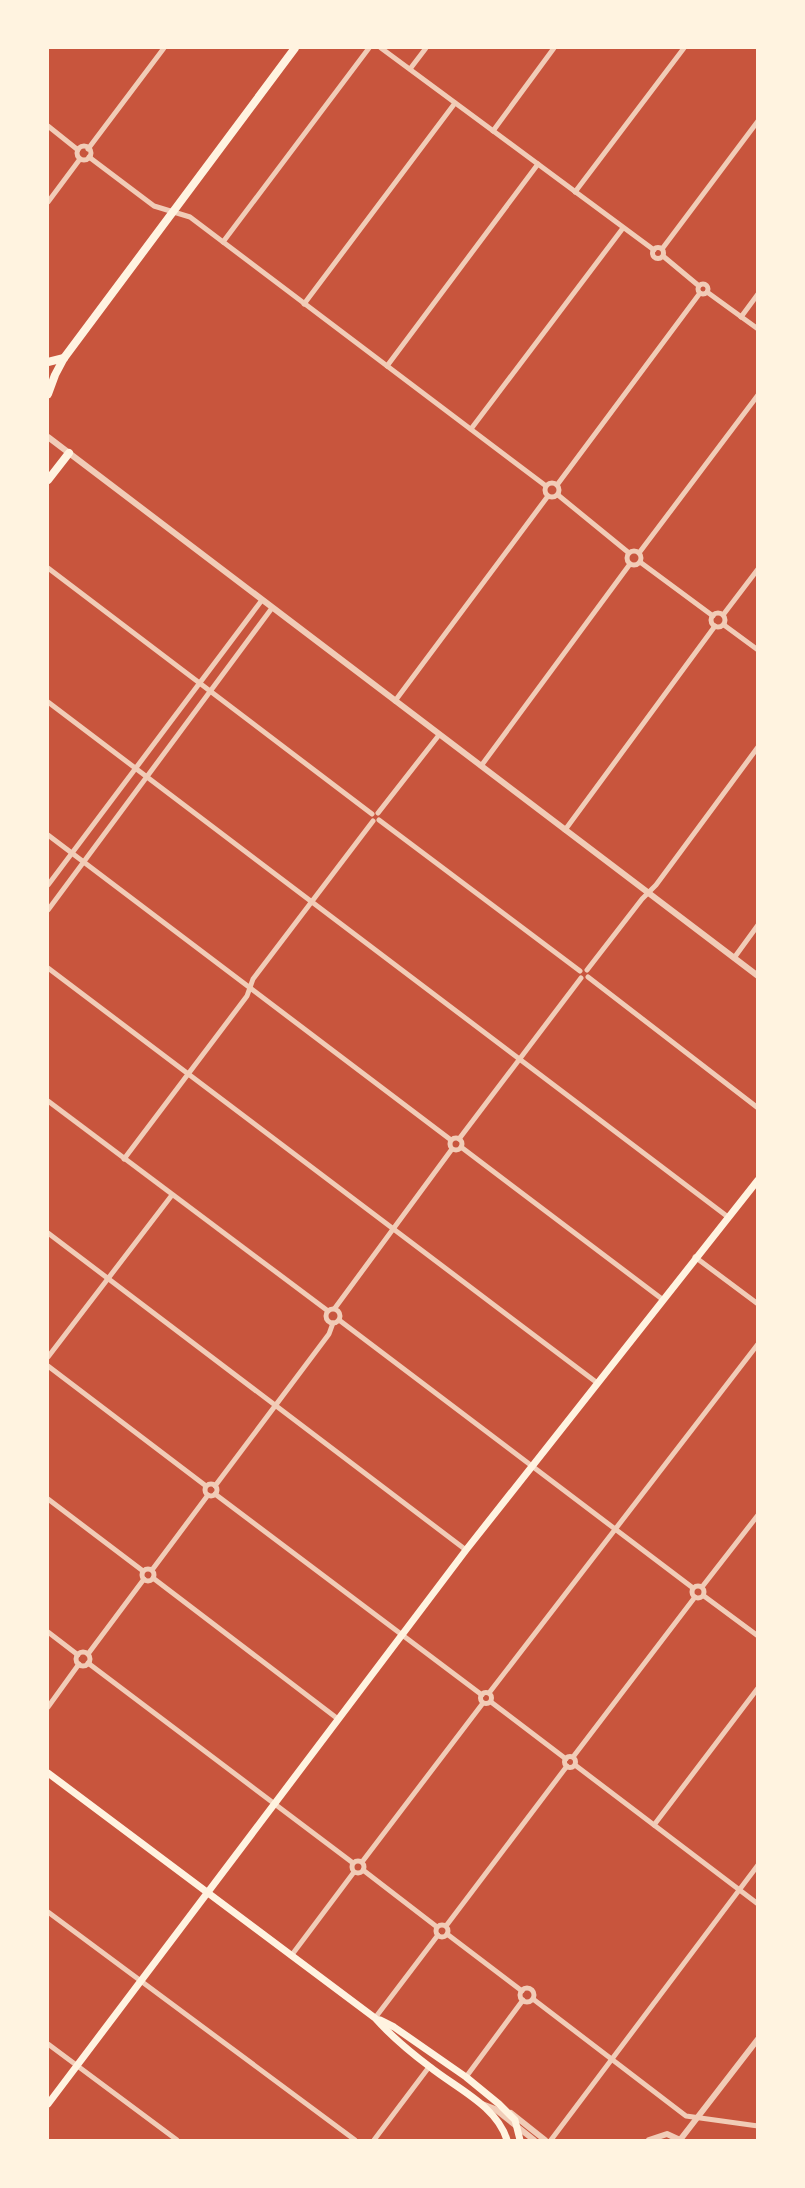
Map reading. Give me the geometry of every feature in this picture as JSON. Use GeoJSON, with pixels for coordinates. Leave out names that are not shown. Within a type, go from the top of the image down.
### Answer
{"type":"FeatureCollection","features":[{"type":"Feature","properties":{"kind":"main road"},"geometry":{"type":"LineString","coordinates":[[48,394],[64,358],[295,48]]}},
{"type":"Feature","properties":{"kind":"main road"},"geometry":{"type":"LineString","coordinates":[[48,362],[64,358]]}},
{"type":"Feature","properties":{"kind":"main road"},"geometry":{"type":"LineString","coordinates":[[48,480],[69,453]]}},
{"type":"Feature","properties":{"kind":"main road"},"geometry":{"type":"LineString","coordinates":[[48,2104],[466,1550],[596,1382],[758,1180]]}},
{"type":"Feature","properties":{"kind":"main road"},"geometry":{"type":"LineString","coordinates":[[48,1773],[375,2018],[394,2027],[466,2078],[499,2104],[515,2120],[520,2140]]}},
{"type":"Feature","properties":{"kind":"main road"},"geometry":{"type":"LineString","coordinates":[[375,2018],[390,2035],[496,2118],[507,2140]]}},
{"type":"Feature","properties":{"kind":"street"},"geometry":{"type":"LineString","coordinates":[[88,148],[164,48]]}},
{"type":"Feature","properties":{"kind":"street"},"geometry":{"type":"LineString","coordinates":[[223,242],[369,48]]}},
{"type":"Feature","properties":{"kind":"street"},"geometry":{"type":"LineString","coordinates":[[381,48],[654,250],[655,257],[660,258],[663,256]]}},
{"type":"Feature","properties":{"kind":"street"},"geometry":{"type":"LineString","coordinates":[[410,69],[426,48]]}},
{"type":"Feature","properties":{"kind":"street"},"geometry":{"type":"LineString","coordinates":[[493,131],[554,48]]}},
{"type":"Feature","properties":{"kind":"street"},"geometry":{"type":"LineString","coordinates":[[575,192],[684,48]]}},
{"type":"Feature","properties":{"kind":"street"},"geometry":{"type":"LineString","coordinates":[[304,304],[455,103]]}},
{"type":"Feature","properties":{"kind":"street"},"geometry":{"type":"LineString","coordinates":[[662,248],[758,121]]}},
{"type":"Feature","properties":{"kind":"street"},"geometry":{"type":"LineString","coordinates":[[48,126],[78,150]]}},
{"type":"Feature","properties":{"kind":"street"},"geometry":{"type":"LineString","coordinates":[[78,150],[83,147],[88,148]]}},
{"type":"Feature","properties":{"kind":"street"},"geometry":{"type":"LineString","coordinates":[[88,148],[89,157]]}},
{"type":"Feature","properties":{"kind":"street"},"geometry":{"type":"LineString","coordinates":[[78,150],[77,155],[80,159]]}},
{"type":"Feature","properties":{"kind":"street"},"geometry":{"type":"LineString","coordinates":[[89,157],[154,206],[190,217],[546,486]]}},
{"type":"Feature","properties":{"kind":"street"},"geometry":{"type":"LineString","coordinates":[[80,159],[84,160],[89,157]]}},
{"type":"Feature","properties":{"kind":"street"},"geometry":{"type":"LineString","coordinates":[[48,202],[80,159]]}},
{"type":"Feature","properties":{"kind":"street"},"geometry":{"type":"LineString","coordinates":[[387,366],[538,164]]}},
{"type":"Feature","properties":{"kind":"street"},"geometry":{"type":"LineString","coordinates":[[471,429],[623,228]]}},
{"type":"Feature","properties":{"kind":"street"},"geometry":{"type":"LineString","coordinates":[[654,250],[657,247],[662,248]]}},
{"type":"Feature","properties":{"kind":"street"},"geometry":{"type":"LineString","coordinates":[[662,248],[663,256]]}},
{"type":"Feature","properties":{"kind":"street"},"geometry":{"type":"LineString","coordinates":[[663,256],[700,286],[702,284],[707,286],[707,292]]}},
{"type":"Feature","properties":{"kind":"street"},"geometry":{"type":"LineString","coordinates":[[700,286],[698,289],[700,293]]}},
{"type":"Feature","properties":{"kind":"street"},"geometry":{"type":"LineString","coordinates":[[557,484],[700,293],[707,292],[758,330]]}},
{"type":"Feature","properties":{"kind":"street"},"geometry":{"type":"LineString","coordinates":[[741,317],[758,294]]}},
{"type":"Feature","properties":{"kind":"street"},"geometry":{"type":"LineString","coordinates":[[639,553],[758,395]]}},
{"type":"Feature","properties":{"kind":"street"},"geometry":{"type":"LineString","coordinates":[[48,437],[758,976]]}},
{"type":"Feature","properties":{"kind":"street"},"geometry":{"type":"LineString","coordinates":[[546,486],[552,483],[557,484]]}},
{"type":"Feature","properties":{"kind":"street"},"geometry":{"type":"LineString","coordinates":[[557,484],[558,494]]}},
{"type":"Feature","properties":{"kind":"street"},"geometry":{"type":"LineString","coordinates":[[546,486],[545,491],[548,496]]}},
{"type":"Feature","properties":{"kind":"street"},"geometry":{"type":"LineString","coordinates":[[548,496],[554,497],[558,494]]}},
{"type":"Feature","properties":{"kind":"street"},"geometry":{"type":"LineString","coordinates":[[558,494],[629,553]]}},
{"type":"Feature","properties":{"kind":"street"},"geometry":{"type":"LineString","coordinates":[[395,701],[548,496]]}},
{"type":"Feature","properties":{"kind":"street"},"geometry":{"type":"LineString","coordinates":[[629,553],[634,551],[639,553]]}},
{"type":"Feature","properties":{"kind":"street"},"geometry":{"type":"LineString","coordinates":[[629,553],[627,559],[630,564]]}},
{"type":"Feature","properties":{"kind":"street"},"geometry":{"type":"LineString","coordinates":[[639,553],[641,557],[640,562]]}},
{"type":"Feature","properties":{"kind":"street"},"geometry":{"type":"LineString","coordinates":[[630,564],[637,565],[640,562]]}},
{"type":"Feature","properties":{"kind":"street"},"geometry":{"type":"LineString","coordinates":[[640,562],[713,616]]}},
{"type":"Feature","properties":{"kind":"street"},"geometry":{"type":"LineString","coordinates":[[481,766],[630,564]]}},
{"type":"Feature","properties":{"kind":"street"},"geometry":{"type":"LineString","coordinates":[[48,568],[372,814],[373,821]]}},
{"type":"Feature","properties":{"kind":"street"},"geometry":{"type":"LineString","coordinates":[[723,615],[758,569]]}},
{"type":"Feature","properties":{"kind":"street"},"geometry":{"type":"LineString","coordinates":[[48,885],[262,600]]}},
{"type":"Feature","properties":{"kind":"street"},"geometry":{"type":"LineString","coordinates":[[48,910],[272,608]]}},
{"type":"Feature","properties":{"kind":"street"},"geometry":{"type":"LineString","coordinates":[[713,616],[723,615]]}},
{"type":"Feature","properties":{"kind":"street"},"geometry":{"type":"LineString","coordinates":[[723,615],[724,625]]}},
{"type":"Feature","properties":{"kind":"street"},"geometry":{"type":"LineString","coordinates":[[713,616],[712,622],[715,626]]}},
{"type":"Feature","properties":{"kind":"street"},"geometry":{"type":"LineString","coordinates":[[715,626],[720,627],[724,625]]}},
{"type":"Feature","properties":{"kind":"street"},"geometry":{"type":"LineString","coordinates":[[724,625],[758,650]]}},
{"type":"Feature","properties":{"kind":"street"},"geometry":{"type":"LineString","coordinates":[[566,830],[715,626]]}},
{"type":"Feature","properties":{"kind":"street"},"geometry":{"type":"LineString","coordinates":[[48,702],[146,778],[521,1059],[728,1218]]}},
{"type":"Feature","properties":{"kind":"street"},"geometry":{"type":"LineString","coordinates":[[372,814],[378,813],[439,735]]}},
{"type":"Feature","properties":{"kind":"street"},"geometry":{"type":"LineString","coordinates":[[580,972],[587,970],[649,893],[758,747]]}},
{"type":"Feature","properties":{"kind":"street"},"geometry":{"type":"LineString","coordinates":[[378,813],[380,820],[580,972],[581,978]]}},
{"type":"Feature","properties":{"kind":"street"},"geometry":{"type":"LineString","coordinates":[[124,1159],[247,996],[253,980],[373,821],[380,820]]}},
{"type":"Feature","properties":{"kind":"street"},"geometry":{"type":"LineString","coordinates":[[48,835],[451,1140]]}},
{"type":"Feature","properties":{"kind":"street"},"geometry":{"type":"LineString","coordinates":[[734,958],[758,925]]}},
{"type":"Feature","properties":{"kind":"street"},"geometry":{"type":"LineString","coordinates":[[48,968],[596,1382]]}},
{"type":"Feature","properties":{"kind":"street"},"geometry":{"type":"LineString","coordinates":[[587,970],[588,977],[758,1108]]}},
{"type":"Feature","properties":{"kind":"street"},"geometry":{"type":"LineString","coordinates":[[459,1139],[581,978],[588,977]]}},
{"type":"Feature","properties":{"kind":"street"},"geometry":{"type":"LineString","coordinates":[[48,1101],[328,1311]]}},
{"type":"Feature","properties":{"kind":"street"},"geometry":{"type":"LineString","coordinates":[[451,1140],[459,1139]]}},
{"type":"Feature","properties":{"kind":"street"},"geometry":{"type":"LineString","coordinates":[[459,1139],[462,1143],[461,1147]]}},
{"type":"Feature","properties":{"kind":"street"},"geometry":{"type":"LineString","coordinates":[[451,1140],[452,1149]]}},
{"type":"Feature","properties":{"kind":"street"},"geometry":{"type":"LineString","coordinates":[[452,1149],[458,1150],[461,1147]]}},
{"type":"Feature","properties":{"kind":"street"},"geometry":{"type":"LineString","coordinates":[[461,1147],[662,1299]]}},
{"type":"Feature","properties":{"kind":"street"},"geometry":{"type":"LineString","coordinates":[[328,1311],[331,1308],[335,1308],[452,1149]]}},
{"type":"Feature","properties":{"kind":"street"},"geometry":{"type":"LineString","coordinates":[[172,1195],[48,1358],[48,1367],[206,1486]]}},
{"type":"Feature","properties":{"kind":"street"},"geometry":{"type":"LineString","coordinates":[[48,1233],[466,1550]]}},
{"type":"Feature","properties":{"kind":"street"},"geometry":{"type":"LineString","coordinates":[[695,1257],[758,1304]]}},
{"type":"Feature","properties":{"kind":"street"},"geometry":{"type":"LineString","coordinates":[[335,1308],[339,1314],[339,1320]]}},
{"type":"Feature","properties":{"kind":"street"},"geometry":{"type":"LineString","coordinates":[[328,1311],[328,1318],[333,1323]]}},
{"type":"Feature","properties":{"kind":"street"},"geometry":{"type":"LineString","coordinates":[[215,1486],[329,1334],[333,1323],[339,1320]]}},
{"type":"Feature","properties":{"kind":"street"},"geometry":{"type":"LineString","coordinates":[[339,1320],[693,1588]]}},
{"type":"Feature","properties":{"kind":"street"},"geometry":{"type":"LineString","coordinates":[[482,1695],[489,1693],[758,1344]]}},
{"type":"Feature","properties":{"kind":"street"},"geometry":{"type":"LineString","coordinates":[[206,1486],[211,1484],[215,1486]]}},
{"type":"Feature","properties":{"kind":"street"},"geometry":{"type":"LineString","coordinates":[[206,1486],[205,1493],[208,1495]]}},
{"type":"Feature","properties":{"kind":"street"},"geometry":{"type":"LineString","coordinates":[[215,1486],[217,1491],[215,1494]]}},
{"type":"Feature","properties":{"kind":"street"},"geometry":{"type":"LineString","coordinates":[[152,1570],[208,1495],[215,1494],[482,1695]]}},
{"type":"Feature","properties":{"kind":"street"},"geometry":{"type":"LineString","coordinates":[[48,1499],[143,1571]]}},
{"type":"Feature","properties":{"kind":"street"},"geometry":{"type":"LineString","coordinates":[[702,1588],[758,1515]]}},
{"type":"Feature","properties":{"kind":"street"},"geometry":{"type":"LineString","coordinates":[[143,1571],[147,1568],[152,1570]]}},
{"type":"Feature","properties":{"kind":"street"},"geometry":{"type":"LineString","coordinates":[[152,1570],[153,1578]]}},
{"type":"Feature","properties":{"kind":"street"},"geometry":{"type":"LineString","coordinates":[[143,1571],[142,1576],[144,1580]]}},
{"type":"Feature","properties":{"kind":"street"},"geometry":{"type":"LineString","coordinates":[[144,1580],[149,1581],[153,1578]]}},
{"type":"Feature","properties":{"kind":"street"},"geometry":{"type":"LineString","coordinates":[[153,1578],[338,1719]]}},
{"type":"Feature","properties":{"kind":"street"},"geometry":{"type":"LineString","coordinates":[[88,1654],[144,1580]]}},
{"type":"Feature","properties":{"kind":"street"},"geometry":{"type":"LineString","coordinates":[[693,1588],[697,1586],[702,1588]]}},
{"type":"Feature","properties":{"kind":"street"},"geometry":{"type":"LineString","coordinates":[[693,1588],[692,1593],[695,1597]]}},
{"type":"Feature","properties":{"kind":"street"},"geometry":{"type":"LineString","coordinates":[[702,1588],[704,1596],[758,1636]]}},
{"type":"Feature","properties":{"kind":"street"},"geometry":{"type":"LineString","coordinates":[[695,1597],[700,1598],[704,1596]]}},
{"type":"Feature","properties":{"kind":"street"},"geometry":{"type":"LineString","coordinates":[[695,1597],[574,1757],[575,1765],[758,1904]]}},
{"type":"Feature","properties":{"kind":"street"},"geometry":{"type":"LineString","coordinates":[[48,1632],[78,1655]]}},
{"type":"Feature","properties":{"kind":"street"},"geometry":{"type":"LineString","coordinates":[[78,1655],[83,1652],[88,1654]]}},
{"type":"Feature","properties":{"kind":"street"},"geometry":{"type":"LineString","coordinates":[[79,1664],[84,1666],[88,1663],[90,1658],[88,1654]]}},
{"type":"Feature","properties":{"kind":"street"},"geometry":{"type":"LineString","coordinates":[[78,1655],[77,1662],[79,1664]]}},
{"type":"Feature","properties":{"kind":"street"},"geometry":{"type":"LineString","coordinates":[[88,1663],[353,1863]]}},
{"type":"Feature","properties":{"kind":"street"},"geometry":{"type":"LineString","coordinates":[[48,1707],[79,1664]]}},
{"type":"Feature","properties":{"kind":"street"},"geometry":{"type":"LineString","coordinates":[[654,1825],[758,1688]]}},
{"type":"Feature","properties":{"kind":"street"},"geometry":{"type":"LineString","coordinates":[[489,1693],[492,1696],[491,1702]]}},
{"type":"Feature","properties":{"kind":"street"},"geometry":{"type":"LineString","coordinates":[[362,1862],[482,1702],[482,1695]]}},
{"type":"Feature","properties":{"kind":"street"},"geometry":{"type":"LineString","coordinates":[[482,1702],[486,1704],[491,1702]]}},
{"type":"Feature","properties":{"kind":"street"},"geometry":{"type":"LineString","coordinates":[[491,1702],[566,1759],[567,1766],[446,1926],[447,1934],[522,1991],[530,1990],[533,1993],[532,1999]]}},
{"type":"Feature","properties":{"kind":"street"},"geometry":{"type":"LineString","coordinates":[[566,1759],[569,1756],[574,1757]]}},
{"type":"Feature","properties":{"kind":"street"},"geometry":{"type":"LineString","coordinates":[[567,1766],[572,1767],[575,1765]]}},
{"type":"Feature","properties":{"kind":"street"},"geometry":{"type":"LineString","coordinates":[[353,1863],[357,1860],[362,1862]]}},
{"type":"Feature","properties":{"kind":"street"},"geometry":{"type":"LineString","coordinates":[[362,1862],[363,1870]]}},
{"type":"Feature","properties":{"kind":"street"},"geometry":{"type":"LineString","coordinates":[[353,1863],[352,1868],[354,1872]]}},
{"type":"Feature","properties":{"kind":"street"},"geometry":{"type":"LineString","coordinates":[[551,2140],[758,1865]]}},
{"type":"Feature","properties":{"kind":"street"},"geometry":{"type":"LineString","coordinates":[[354,1872],[359,1873],[363,1870]]}},
{"type":"Feature","properties":{"kind":"street"},"geometry":{"type":"LineString","coordinates":[[363,1870],[437,1927]]}},
{"type":"Feature","properties":{"kind":"street"},"geometry":{"type":"LineString","coordinates":[[291,1956],[354,1872]]}},
{"type":"Feature","properties":{"kind":"street"},"geometry":{"type":"LineString","coordinates":[[48,1912],[354,2140]]}},
{"type":"Feature","properties":{"kind":"street"},"geometry":{"type":"LineString","coordinates":[[437,1927],[441,1925],[446,1926]]}},
{"type":"Feature","properties":{"kind":"street"},"geometry":{"type":"LineString","coordinates":[[437,1927],[438,1935]]}},
{"type":"Feature","properties":{"kind":"street"},"geometry":{"type":"LineString","coordinates":[[438,1935],[443,1936],[447,1934]]}},
{"type":"Feature","properties":{"kind":"street"},"geometry":{"type":"LineString","coordinates":[[375,2018],[438,1935]]}},
{"type":"Feature","properties":{"kind":"street"},"geometry":{"type":"LineString","coordinates":[[522,1991],[521,1997],[523,2000]]}},
{"type":"Feature","properties":{"kind":"street"},"geometry":{"type":"LineString","coordinates":[[532,1999],[686,2116],[758,2126]]}},
{"type":"Feature","properties":{"kind":"street"},"geometry":{"type":"LineString","coordinates":[[523,2000],[528,2002],[532,1999]]}},
{"type":"Feature","properties":{"kind":"street"},"geometry":{"type":"LineString","coordinates":[[466,2078],[523,2000]]}},
{"type":"Feature","properties":{"kind":"street"},"geometry":{"type":"LineString","coordinates":[[649,2140],[667,2134],[680,2140],[758,2039]]}},
{"type":"Feature","properties":{"kind":"street"},"geometry":{"type":"LineString","coordinates":[[48,2044],[176,2140]]}},
{"type":"Feature","properties":{"kind":"street"},"geometry":{"type":"LineString","coordinates":[[374,2140],[429,2067]]}},
{"type":"Feature","properties":{"kind":"street"},"geometry":{"type":"LineString","coordinates":[[475,2100],[495,2110],[534,2140]]}},
{"type":"Feature","properties":{"kind":"street"},"geometry":{"type":"LineString","coordinates":[[499,2104],[545,2140]]}}]}
